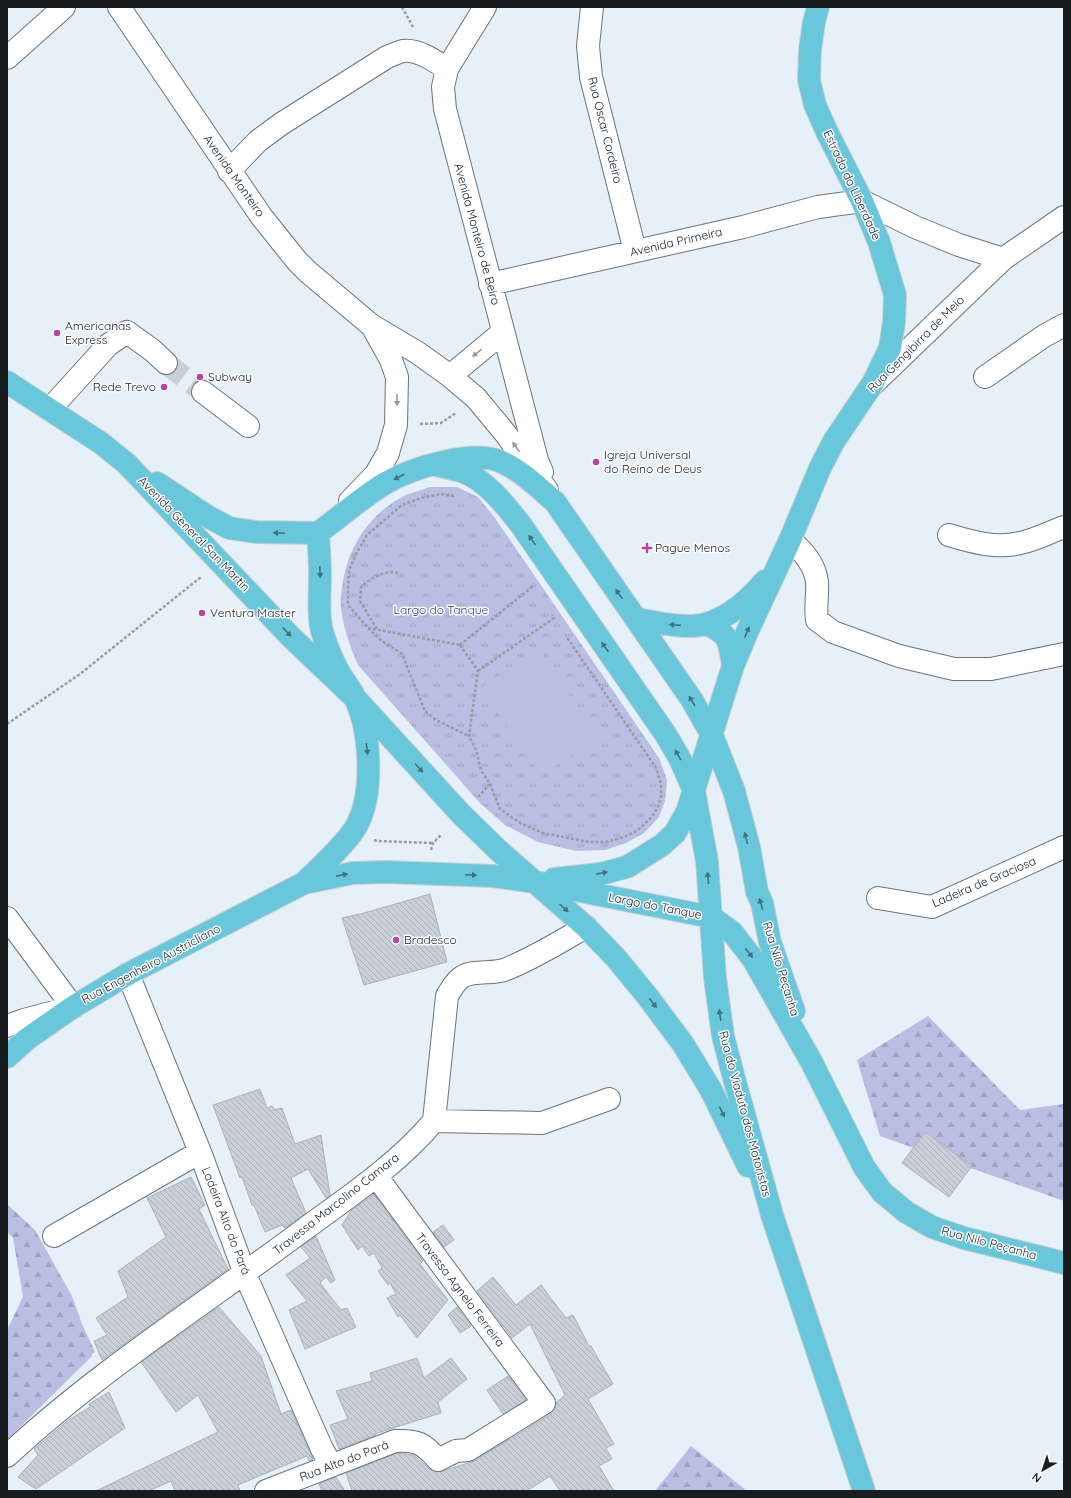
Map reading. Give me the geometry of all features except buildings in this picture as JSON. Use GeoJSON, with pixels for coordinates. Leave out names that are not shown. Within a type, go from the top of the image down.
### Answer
{"type":"FeatureCollection","features":[{"type":"Feature","properties":{"kind":"main road","name":"Estrada da Liberdade"},"geometry":{"type":"LineString","coordinates":[[818,7],[810,50],[809,80],[818,112],[862,201],[879,242],[895,294],[894,322],[890,348],[873,383]]}},
{"type":"Feature","properties":{"kind":"main road","name":"Avenida General San Martin"},"geometry":{"type":"LineString","coordinates":[[7,382],[101,443],[127,464],[207,516],[229,528],[256,532],[318,533]]}},
{"type":"Feature","properties":{"kind":"main road","name":"Rua Gengibirra de Meio"},"geometry":{"type":"LineString","coordinates":[[535,882],[600,874],[627,867],[662,845],[675,832],[687,812],[733,666],[748,630],[790,540],[820,468],[834,442],[873,383]]}},
{"type":"Feature","properties":{"kind":"main road","name":"Largo do Tanque"},"geometry":{"type":"LineString","coordinates":[[318,533],[384,484],[405,473],[457,459],[478,457],[503,462],[525,476],[555,502],[692,700],[712,735],[734,791],[749,847],[754,876]]}},
{"type":"Feature","properties":{"kind":"main road","name":"Avenida General San Martin"},"geometry":{"type":"LineString","coordinates":[[127,464],[260,604]]}},
{"type":"Feature","properties":{"kind":"main road","name":"Largo do Tanque"},"geometry":{"type":"LineString","coordinates":[[260,604],[290,636],[355,698],[460,814],[535,882],[711,917],[707,861],[694,791],[680,759],[666,735],[526,532],[502,501],[482,483],[465,473],[436,465]]}},
{"type":"Feature","properties":{"kind":"main road"},"geometry":{"type":"LineString","coordinates":[[318,533],[320,576],[319,604],[321,627],[338,672],[355,698]]}},
{"type":"Feature","properties":{"kind":"main road","name":"Rua Gengibirra de Meio"},"geometry":{"type":"LineString","coordinates":[[637,619],[669,625],[692,626],[706,624],[722,617],[747,600],[777,568]]}},
{"type":"Feature","properties":{"kind":"main road"},"geometry":{"type":"LineString","coordinates":[[706,624],[719,630],[726,637],[730,646],[733,666]]}},
{"type":"Feature","properties":{"kind":"main road","name":"Rua Engenheiro Austricliano"},"geometry":{"type":"LineString","coordinates":[[304,883],[340,847],[354,830],[363,812],[368,788],[368,759],[365,729],[355,698]]}},
{"type":"Feature","properties":{"kind":"main road","name":"Rua Engenheiro Austricliano"},"geometry":{"type":"LineString","coordinates":[[7,1057],[26,1039],[73,1007],[128,974],[304,883],[353,873],[386,872],[493,876],[535,882]]}},
{"type":"Feature","properties":{"kind":"main road","name":"Rua Nilo Peçanha"},"geometry":{"type":"LineString","coordinates":[[754,876],[770,942],[811,1061]]}},
{"type":"Feature","properties":{"kind":"main road","name":"Rua do Viaduto dos Motoristas"},"geometry":{"type":"LineString","coordinates":[[535,882],[586,927],[616,958],[639,985],[683,1044],[711,1090],[772,1215]]}},
{"type":"Feature","properties":{"kind":"main road","name":"Rua do Viaduto dos Motoristas"},"geometry":{"type":"LineString","coordinates":[[711,917],[715,978],[723,1036],[772,1215],[864,1491]]}},
{"type":"Feature","properties":{"kind":"main road","name":"Rua Nilo Peçanha"},"geometry":{"type":"LineString","coordinates":[[711,917],[732,932],[753,959],[811,1061],[864,1167],[882,1192],[906,1212],[932,1227],[964,1238],[1064,1263]]}},
{"type":"Feature","properties":{"kind":"street"},"geometry":{"type":"LineString","coordinates":[[7,58],[64,7]]}},
{"type":"Feature","properties":{"kind":"street","name":"Avenida Monteiro"},"geometry":{"type":"LineString","coordinates":[[119,7],[261,216],[297,261],[308,272],[371,325]]}},
{"type":"Feature","properties":{"kind":"street","name":"Avenida Monteiro de Beiro"},"geometry":{"type":"LineString","coordinates":[[485,7],[448,69],[443,87],[445,109],[503,332]]}},
{"type":"Feature","properties":{"kind":"street","name":"Rua Oscar Cordeiro"},"geometry":{"type":"LineString","coordinates":[[592,7],[588,46],[591,77],[635,251]]}},
{"type":"Feature","properties":{"kind":"street"},"geometry":{"type":"LineString","coordinates":[[229,171],[258,141],[281,124],[388,57],[403,51],[414,52],[430,58],[448,69]]}},
{"type":"Feature","properties":{"kind":"street"},"geometry":{"type":"LineString","coordinates":[[862,201],[915,228],[959,245],[1002,259]]}},
{"type":"Feature","properties":{"kind":"street","name":"Avenida Primeira"},"geometry":{"type":"LineString","coordinates":[[490,284],[743,227],[818,207],[862,201]]}},
{"type":"Feature","properties":{"kind":"street","name":"Rua Gengibirra de Meio"},"geometry":{"type":"LineString","coordinates":[[873,383],[1002,259],[1064,217]]}},
{"type":"Feature","properties":{"kind":"street"},"geometry":{"type":"LineString","coordinates":[[318,533],[376,474],[388,453],[396,425],[396,377],[391,360],[371,325]]}},
{"type":"Feature","properties":{"kind":"street","name":"Largo do Tanque"},"geometry":{"type":"LineString","coordinates":[[371,325],[418,353],[450,376],[476,398],[505,433],[555,502]]}},
{"type":"Feature","properties":{"kind":"street"},"geometry":{"type":"LineString","coordinates":[[985,377],[1044,336],[1064,325]]}},
{"type":"Feature","properties":{"kind":"street"},"geometry":{"type":"LineString","coordinates":[[50,409],[108,345],[127,332],[166,362]]}},
{"type":"Feature","properties":{"kind":"street"},"geometry":{"type":"LineString","coordinates":[[450,376],[503,332]]}},
{"type":"Feature","properties":{"kind":"street","name":"Largo do Tanque"},"geometry":{"type":"LineString","coordinates":[[503,332],[537,460],[555,502]]}},
{"type":"Feature","properties":{"kind":"street"},"geometry":{"type":"LineString","coordinates":[[396,377],[418,353]]}},
{"type":"Feature","properties":{"kind":"street"},"geometry":{"type":"LineString","coordinates":[[203,392],[248,426]]}},
{"type":"Feature","properties":{"kind":"street"},"geometry":{"type":"LineString","coordinates":[[949,535],[977,543],[997,545],[1020,543],[1064,527]]}},
{"type":"Feature","properties":{"kind":"street"},"geometry":{"type":"LineString","coordinates":[[790,540],[803,551],[811,564],[817,581],[817,620],[833,632],[899,656],[954,669],[991,669],[1064,654]]}},
{"type":"Feature","properties":{"kind":"street","name":"Ladeira de Graciosa"},"geometry":{"type":"LineString","coordinates":[[878,898],[932,907],[1064,847]]}},
{"type":"Feature","properties":{"kind":"street"},"geometry":{"type":"LineString","coordinates":[[7,918],[73,1007],[7,1026]]}},
{"type":"Feature","properties":{"kind":"street"},"geometry":{"type":"LineString","coordinates":[[586,927],[524,961],[502,970],[462,976],[453,985],[447,996],[434,1121],[542,1123],[609,1099]]}},
{"type":"Feature","properties":{"kind":"street","name":"Ladeira Alto do Pará"},"geometry":{"type":"LineString","coordinates":[[128,974],[200,1152],[245,1274],[322,1449],[331,1465]]}},
{"type":"Feature","properties":{"kind":"street","name":"Travessa Marcolino Camara"},"geometry":{"type":"LineString","coordinates":[[7,1456],[71,1400],[245,1274],[376,1176],[420,1137],[434,1121]]}},
{"type":"Feature","properties":{"kind":"street"},"geometry":{"type":"LineString","coordinates":[[54,1236],[200,1152]]}},
{"type":"Feature","properties":{"kind":"street","name":"Travessa Agnelo Ferreira"},"geometry":{"type":"LineString","coordinates":[[376,1176],[544,1403]]}},
{"type":"Feature","properties":{"kind":"street","name":"Rua Alto do Pará"},"geometry":{"type":"LineString","coordinates":[[266,1491],[395,1441],[408,1440],[419,1443],[428,1449],[438,1460],[456,1451],[468,1450],[544,1403]]}},
{"type":"Feature","properties":{"kind":"path"},"geometry":{"type":"LineString","coordinates":[[396,425],[441,423],[476,398]]}},
{"type":"Feature","properties":{"kind":"path"},"geometry":{"type":"LineString","coordinates":[[460,496],[441,494],[421,498],[402,505],[367,535],[349,570],[348,605],[368,628],[382,641],[402,654],[426,711],[436,720],[469,736]]}},
{"type":"Feature","properties":{"kind":"path"},"geometry":{"type":"LineString","coordinates":[[7,724],[80,674],[220,562]]}},
{"type":"Feature","properties":{"kind":"path"},"geometry":{"type":"LineString","coordinates":[[377,630],[360,601],[361,587],[371,579],[384,573],[399,573]]}},
{"type":"Feature","properties":{"kind":"path"},"geometry":{"type":"LineString","coordinates":[[460,645],[532,587],[537,593]]}},
{"type":"Feature","properties":{"kind":"path"},"geometry":{"type":"LineString","coordinates":[[478,671],[554,618],[550,612]]}},
{"type":"Feature","properties":{"kind":"path"},"geometry":{"type":"LineString","coordinates":[[368,628],[460,645],[478,671],[469,736],[476,750],[481,770],[490,784],[500,808],[520,823],[543,833],[589,842],[607,842],[624,837],[638,830],[650,818],[658,807],[662,784],[656,768],[563,631]]}},
{"type":"Feature","properties":{"kind":"path"},"geometry":{"type":"LineString","coordinates":[[354,830],[377,841],[433,843],[442,834]]}},
{"type":"Feature","properties":{"kind":"green space","name":"Largo do Tanque"},"geometry":{"type":"Polygon","coordinates":[[[430,487],[457,487],[478,497],[495,518],[659,758],[667,780],[665,801],[659,817],[644,833],[626,843],[605,850],[576,851],[538,842],[505,825],[480,803],[358,665],[345,630],[341,605],[344,574],[349,560],[362,533],[381,511],[406,495],[430,487]]]}},
{"type":"Feature","properties":{"kind":"green space"},"geometry":{"type":"Polygon","coordinates":[[[539,649],[598,737],[541,776],[481,688],[539,649]]]}},
{"type":"Feature","properties":{"kind":"green space"},"geometry":{"type":"Polygon","coordinates":[[[928,1016],[1020,1110],[1064,1104],[1064,1201],[880,1136],[857,1060],[928,1016]]]}},
{"type":"Feature","properties":{"kind":"green space"},"geometry":{"type":"Polygon","coordinates":[[[7,1204],[35,1230],[72,1296],[82,1324],[95,1352],[7,1440],[7,1330],[23,1297],[13,1238],[7,1232],[7,1204]]]}},
{"type":"Feature","properties":{"kind":"green space"},"geometry":{"type":"Polygon","coordinates":[[[691,1446],[747,1491],[655,1491],[691,1446]]]}},
{"type":"Feature","properties":{"kind":"tunnel"},"geometry":{"type":"LineString","coordinates":[[166,363],[203,392]]}},
{"type":"Feature","properties":{"kind":"place","name":"Americanas Express"},"geometry":{"type":"Point","coordinates":[57,333]}},
{"type":"Feature","properties":{"kind":"place","name":"Subway"},"geometry":{"type":"Point","coordinates":[200,377]}},
{"type":"Feature","properties":{"kind":"place","name":"Rede Trevo"},"geometry":{"type":"Point","coordinates":[164,387]}},
{"type":"Feature","properties":{"kind":"place","name":"Igreja Universal do Reino de Deus"},"geometry":{"type":"Point","coordinates":[596,462]}},
{"type":"Feature","properties":{"kind":"place","name":"Pague Menos"},"geometry":{"type":"Point","coordinates":[647,548]}},
{"type":"Feature","properties":{"kind":"place","name":"Ventura Master"},"geometry":{"type":"Point","coordinates":[202,613]}},
{"type":"Feature","properties":{"kind":"place","name":"Bradesco"},"geometry":{"type":"Point","coordinates":[396,940]}}]}
